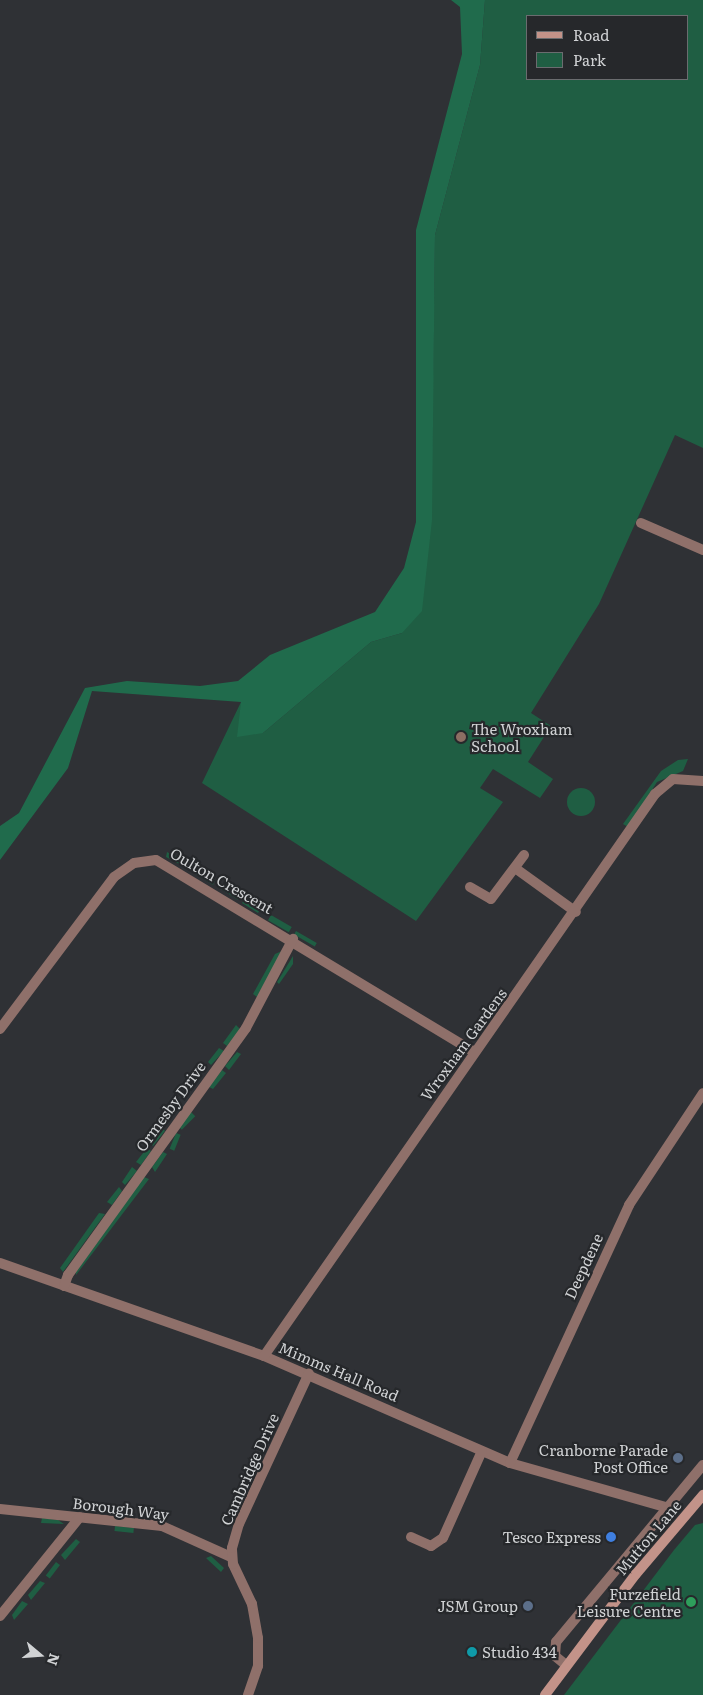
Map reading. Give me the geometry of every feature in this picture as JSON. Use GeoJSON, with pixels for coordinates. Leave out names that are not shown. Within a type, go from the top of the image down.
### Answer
{"type":"FeatureCollection","features":[{"type":"Feature","properties":{"kind":"main road","name":"Mutton Lane"},"geometry":{"type":"LineString","coordinates":[[545,1695],[566,1665],[703,1495]]}},
{"type":"Feature","properties":{"kind":"street"},"geometry":{"type":"LineString","coordinates":[[641,523],[703,550]]}},
{"type":"Feature","properties":{"kind":"street","name":"Wroxham Gardens"},"geometry":{"type":"LineString","coordinates":[[264,1356],[474,1052],[576,912],[660,788],[685,777],[703,781]]}},
{"type":"Feature","properties":{"kind":"street"},"geometry":{"type":"LineString","coordinates":[[470,887],[492,898],[524,855]]}},
{"type":"Feature","properties":{"kind":"street","name":"Oulton Crescent"},"geometry":{"type":"LineString","coordinates":[[0,1029],[102,892],[134,863],[166,862],[474,1052]]}},
{"type":"Feature","properties":{"kind":"street"},"geometry":{"type":"LineString","coordinates":[[515,868],[576,912]]}},
{"type":"Feature","properties":{"kind":"street","name":"Ormesby Drive"},"geometry":{"type":"LineString","coordinates":[[64,1286],[68,1274],[246,1028],[293,939]]}},
{"type":"Feature","properties":{"kind":"street","name":"Deepdene"},"geometry":{"type":"LineString","coordinates":[[510,1463],[628,1205],[703,1093]]}},
{"type":"Feature","properties":{"kind":"street","name":"Mimms Hall Road"},"geometry":{"type":"LineString","coordinates":[[0,1263],[309,1373],[510,1463],[665,1507]]}},
{"type":"Feature","properties":{"kind":"street","name":"Cambridge Drive"},"geometry":{"type":"LineString","coordinates":[[232,1558],[239,1524],[309,1373]]}},
{"type":"Feature","properties":{"kind":"street"},"geometry":{"type":"LineString","coordinates":[[411,1537],[431,1546],[443,1538],[482,1452]]}},
{"type":"Feature","properties":{"kind":"street"},"geometry":{"type":"LineString","coordinates":[[566,1665],[555,1656],[556,1642],[665,1507],[703,1464]]}},
{"type":"Feature","properties":{"kind":"street","name":"Borough Way"},"geometry":{"type":"LineString","coordinates":[[0,1509],[172,1529],[232,1558]]}},
{"type":"Feature","properties":{"kind":"street"},"geometry":{"type":"LineString","coordinates":[[0,1616],[80,1517]]}},
{"type":"Feature","properties":{"kind":"street"},"geometry":{"type":"LineString","coordinates":[[232,1558],[252,1604],[258,1638],[258,1666],[248,1695]]}},
{"type":"Feature","properties":{"kind":"green space"},"geometry":{"type":"Polygon","coordinates":[[[451,0],[485,0],[480,65],[435,235],[432,520],[422,611],[402,633],[371,642],[263,733],[237,737],[241,702],[92,691],[68,768],[0,860],[0,826],[19,813],[85,688],[127,681],[200,686],[238,681],[270,655],[375,612],[404,568],[416,522],[416,230],[462,54],[460,7],[451,0]]]}},
{"type":"Feature","properties":{"kind":"green space"},"geometry":{"type":"Polygon","coordinates":[[[485,0],[703,0],[703,448],[675,435],[599,604],[531,713],[551,726],[528,762],[553,779],[540,798],[493,769],[480,788],[503,802],[416,921],[202,783],[241,702],[263,733],[371,642],[402,633],[432,448],[435,235],[480,65],[485,0]]]}},
{"type":"Feature","properties":{"kind":"green space"},"geometry":{"type":"Polygon","coordinates":[[[688,759],[683,771],[657,782],[628,827],[623,824],[661,771],[678,760],[688,759]]]}},
{"type":"Feature","properties":{"kind":"green space"},"geometry":{"type":"Polygon","coordinates":[[[581,788],[591,792],[595,802],[591,812],[581,816],[571,812],[567,802],[571,792],[581,788]]]}},
{"type":"Feature","properties":{"kind":"green space"},"geometry":{"type":"Polygon","coordinates":[[[167,852],[189,864],[187,868],[166,857],[167,852]]]}},
{"type":"Feature","properties":{"kind":"green space"},"geometry":{"type":"Polygon","coordinates":[[[193,867],[215,880],[213,885],[191,871],[193,867]]]}},
{"type":"Feature","properties":{"kind":"green space"},"geometry":{"type":"Polygon","coordinates":[[[219,883],[240,896],[238,900],[217,886],[219,883]]]}},
{"type":"Feature","properties":{"kind":"green space"},"geometry":{"type":"Polygon","coordinates":[[[245,899],[261,908],[258,913],[242,903],[245,899]]]}},
{"type":"Feature","properties":{"kind":"green space"},"geometry":{"type":"Polygon","coordinates":[[[271,915],[292,927],[289,932],[268,920],[271,915]]]}},
{"type":"Feature","properties":{"kind":"green space"},"geometry":{"type":"Polygon","coordinates":[[[296,931],[317,943],[315,946],[294,934],[296,931]]]}},
{"type":"Feature","properties":{"kind":"green space"},"geometry":{"type":"Polygon","coordinates":[[[282,951],[257,997],[253,994],[275,954],[282,951]]]}},
{"type":"Feature","properties":{"kind":"green space"},"geometry":{"type":"Polygon","coordinates":[[[293,956],[293,964],[279,984],[277,982],[293,956]]]}},
{"type":"Feature","properties":{"kind":"green space"},"geometry":{"type":"Polygon","coordinates":[[[236,1025],[240,1029],[227,1046],[223,1043],[236,1025]]]}},
{"type":"Feature","properties":{"kind":"green space"},"geometry":{"type":"Polygon","coordinates":[[[219,1048],[224,1051],[211,1065],[208,1062],[219,1048]]]}},
{"type":"Feature","properties":{"kind":"green space"},"geometry":{"type":"Polygon","coordinates":[[[237,1052],[241,1054],[229,1070],[225,1066],[237,1052]]]}},
{"type":"Feature","properties":{"kind":"green space"},"geometry":{"type":"Polygon","coordinates":[[[222,1070],[226,1073],[213,1089],[209,1087],[222,1070]]]}},
{"type":"Feature","properties":{"kind":"green space"},"geometry":{"type":"Polygon","coordinates":[[[191,1112],[195,1116],[182,1130],[178,1125],[191,1112]]]}},
{"type":"Feature","properties":{"kind":"green space"},"geometry":{"type":"Polygon","coordinates":[[[161,1127],[165,1131],[153,1146],[150,1143],[161,1127]]]}},
{"type":"Feature","properties":{"kind":"green space"},"geometry":{"type":"Polygon","coordinates":[[[176,1133],[181,1135],[174,1151],[170,1149],[176,1133]]]}},
{"type":"Feature","properties":{"kind":"green space"},"geometry":{"type":"Polygon","coordinates":[[[147,1148],[151,1151],[141,1165],[136,1162],[147,1148]]]}},
{"type":"Feature","properties":{"kind":"green space"},"geometry":{"type":"Polygon","coordinates":[[[163,1152],[167,1154],[155,1172],[152,1167],[163,1152]]]}},
{"type":"Feature","properties":{"kind":"green space"},"geometry":{"type":"Polygon","coordinates":[[[132,1167],[137,1171],[125,1185],[122,1182],[132,1167]]]}},
{"type":"Feature","properties":{"kind":"green space"},"geometry":{"type":"Polygon","coordinates":[[[144,1177],[149,1179],[76,1275],[76,1272],[144,1177]]]}},
{"type":"Feature","properties":{"kind":"green space"},"geometry":{"type":"Polygon","coordinates":[[[119,1187],[122,1191],[112,1205],[107,1202],[119,1187]]]}},
{"type":"Feature","properties":{"kind":"green space"},"geometry":{"type":"Polygon","coordinates":[[[99,1213],[105,1214],[63,1272],[60,1268],[99,1213]]]}},
{"type":"Feature","properties":{"kind":"green space"},"geometry":{"type":"Polygon","coordinates":[[[42,1518],[58,1520],[64,1524],[41,1523],[42,1518]]]}},
{"type":"Feature","properties":{"kind":"green space"},"geometry":{"type":"Polygon","coordinates":[[[703,1523],[703,1695],[564,1695],[674,1550],[695,1525],[703,1523]]]}},
{"type":"Feature","properties":{"kind":"green space"},"geometry":{"type":"Polygon","coordinates":[[[115,1526],[134,1528],[133,1533],[114,1531],[115,1526]]]}},
{"type":"Feature","properties":{"kind":"green space"},"geometry":{"type":"Polygon","coordinates":[[[76,1539],[80,1542],[65,1560],[61,1555],[76,1539]]]}},
{"type":"Feature","properties":{"kind":"green space"},"geometry":{"type":"Polygon","coordinates":[[[211,1556],[224,1568],[221,1572],[206,1558],[211,1556]]]}},
{"type":"Feature","properties":{"kind":"green space"},"geometry":{"type":"Polygon","coordinates":[[[56,1562],[60,1565],[50,1579],[46,1576],[56,1562]]]}},
{"type":"Feature","properties":{"kind":"green space"},"geometry":{"type":"Polygon","coordinates":[[[40,1581],[45,1583],[31,1600],[28,1595],[40,1581]]]}},
{"type":"Feature","properties":{"kind":"green space"},"geometry":{"type":"Polygon","coordinates":[[[22,1601],[28,1604],[14,1620],[12,1615],[22,1601]]]}},
{"type":"Feature","properties":{"kind":"place","name":"The Wroxham School"},"geometry":{"type":"Point","coordinates":[461,737]}},
{"type":"Feature","properties":{"kind":"place","name":"Cranborne Parade Post Office"},"geometry":{"type":"Point","coordinates":[678,1458]}},
{"type":"Feature","properties":{"kind":"place","name":"Tesco Express"},"geometry":{"type":"Point","coordinates":[611,1537]}},
{"type":"Feature","properties":{"kind":"place","name":"Furzefield Leisure Centre"},"geometry":{"type":"Point","coordinates":[691,1602]}},
{"type":"Feature","properties":{"kind":"place","name":"JSM Group"},"geometry":{"type":"Point","coordinates":[528,1606]}},
{"type":"Feature","properties":{"kind":"place","name":"Studio 434"},"geometry":{"type":"Point","coordinates":[472,1652]}}]}
